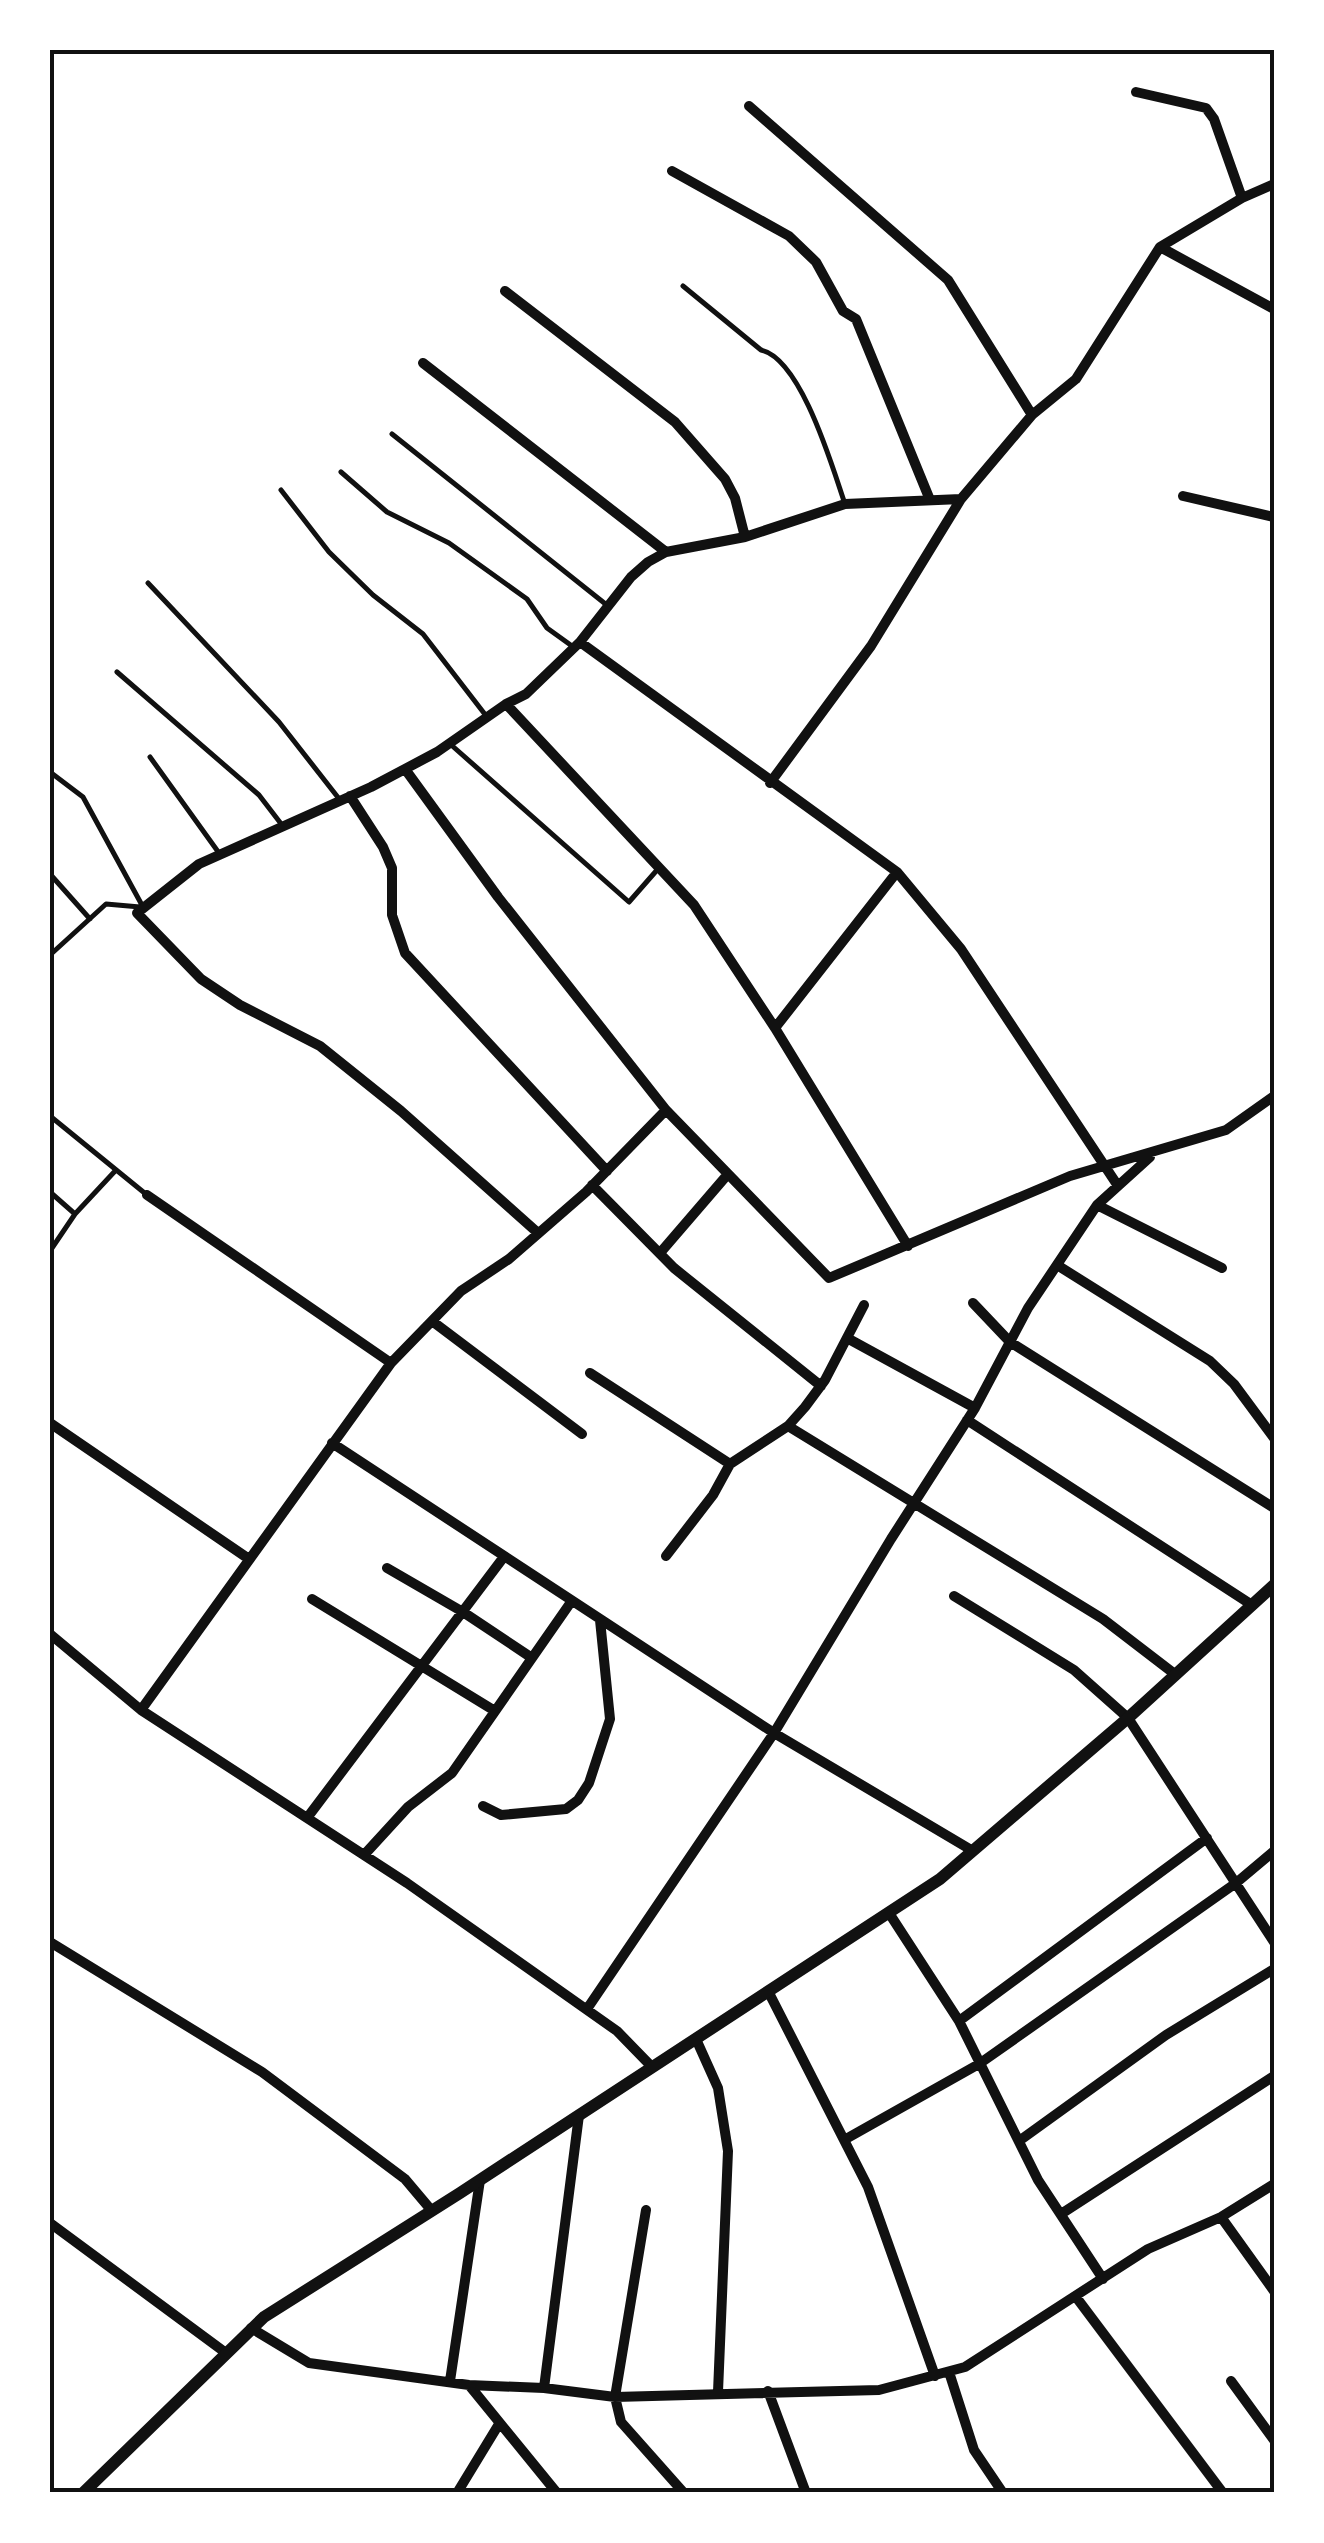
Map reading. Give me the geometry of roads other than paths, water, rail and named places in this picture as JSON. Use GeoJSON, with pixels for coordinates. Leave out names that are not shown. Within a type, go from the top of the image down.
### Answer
{"type":"FeatureCollection","features":[{"type":"Feature","properties":{"kind":"street"},"geometry":{"type":"LineString","coordinates":[[1136,92],[1206,108],[1214,119],[1242,198]]}},
{"type":"Feature","properties":{"kind":"street"},"geometry":{"type":"LineString","coordinates":[[749,106],[948,280],[1032,416]]}},
{"type":"Feature","properties":{"kind":"street"},"geometry":{"type":"LineString","coordinates":[[672,171],[789,236],[816,262],[843,310],[856,319],[930,500]]}},
{"type":"Feature","properties":{"kind":"street"},"geometry":{"type":"LineString","coordinates":[[770,783],[871,646],[961,499],[1032,416],[1076,380],[1160,248],[1242,198],[1274,184]]}},
{"type":"Feature","properties":{"kind":"street"},"geometry":{"type":"LineString","coordinates":[[1160,248],[1274,308]]}},
{"type":"Feature","properties":{"kind":"street"},"geometry":{"type":"LineString","coordinates":[[504,291],[674,422],[725,479],[745,537]]}},
{"type":"Feature","properties":{"kind":"street"},"geometry":{"type":"LineString","coordinates":[[423,363],[666,552]]}},
{"type":"Feature","properties":{"kind":"street"},"geometry":{"type":"LineString","coordinates":[[1182,496],[1274,516]]}},
{"type":"Feature","properties":{"kind":"street"},"geometry":{"type":"LineString","coordinates":[[538,1233],[401,1111],[320,1046],[240,1005],[202,979],[137,913],[199,864],[406,768],[526,694],[577,645],[631,578],[666,552],[745,537],[845,504],[961,499]]}},
{"type":"Feature","properties":{"kind":"street"},"geometry":{"type":"LineString","coordinates":[[577,645],[897,872],[961,949],[1118,1186]]}},
{"type":"Feature","properties":{"kind":"street"},"geometry":{"type":"LineString","coordinates":[[506,704],[694,904],[908,1246]]}},
{"type":"Feature","properties":{"kind":"street"},"geometry":{"type":"LineString","coordinates":[[406,768],[498,897],[666,1110],[829,1278],[1070,1176],[1226,1130],[1274,1096]]}},
{"type":"Feature","properties":{"kind":"street"},"geometry":{"type":"LineString","coordinates":[[345,798],[382,847],[392,868],[392,915],[405,953],[607,1171]]}},
{"type":"Feature","properties":{"kind":"street"},"geometry":{"type":"LineString","coordinates":[[775,1028],[897,872]]}},
{"type":"Feature","properties":{"kind":"street"},"geometry":{"type":"LineString","coordinates":[[140,1710],[391,1363],[461,1291],[509,1259],[592,1186],[666,1110]]}},
{"type":"Feature","properties":{"kind":"street"},"geometry":{"type":"LineString","coordinates":[[586,2009],[774,1733],[975,1408],[1057,1265],[1097,1205],[1154,1152]]}},
{"type":"Feature","properties":{"kind":"street"},"geometry":{"type":"LineString","coordinates":[[660,1253],[728,1174]]}},
{"type":"Feature","properties":{"kind":"street"},"geometry":{"type":"LineString","coordinates":[[592,1186],[660,1253],[821,1386]]}},
{"type":"Feature","properties":{"kind":"street"},"geometry":{"type":"LineString","coordinates":[[147,1194],[391,1363]]}},
{"type":"Feature","properties":{"kind":"street"},"geometry":{"type":"LineString","coordinates":[[1097,1205],[1222,1268]]}},
{"type":"Feature","properties":{"kind":"street"},"geometry":{"type":"LineString","coordinates":[[1057,1265],[1210,1361],[1234,1384],[1274,1438]]}},
{"type":"Feature","properties":{"kind":"street"},"geometry":{"type":"LineString","coordinates":[[973,1302],[1010,1342],[1274,1508]]}},
{"type":"Feature","properties":{"kind":"street"},"geometry":{"type":"LineString","coordinates":[[666,1556],[712,1496],[730,1464],[788,1426],[821,1386],[864,1305]]}},
{"type":"Feature","properties":{"kind":"street"},"geometry":{"type":"LineString","coordinates":[[432,1321],[582,1434]]}},
{"type":"Feature","properties":{"kind":"street"},"geometry":{"type":"LineString","coordinates":[[847,1338],[975,1408]]}},
{"type":"Feature","properties":{"kind":"street"},"geometry":{"type":"LineString","coordinates":[[590,1373],[730,1464]]}},
{"type":"Feature","properties":{"kind":"street"},"geometry":{"type":"LineString","coordinates":[[967,1420],[1252,1604]]}},
{"type":"Feature","properties":{"kind":"street"},"geometry":{"type":"LineString","coordinates":[[50,1423],[248,1559]]}},
{"type":"Feature","properties":{"kind":"street"},"geometry":{"type":"LineString","coordinates":[[788,1426],[1104,1619],[1176,1675]]}},
{"type":"Feature","properties":{"kind":"street"},"geometry":{"type":"LineString","coordinates":[[332,1443],[774,1733],[972,1851]]}},
{"type":"Feature","properties":{"kind":"street"},"geometry":{"type":"LineString","coordinates":[[307,1818],[503,1558]]}},
{"type":"Feature","properties":{"kind":"street"},"geometry":{"type":"LineString","coordinates":[[387,1568],[532,1658]]}},
{"type":"Feature","properties":{"kind":"street"},"geometry":{"type":"LineString","coordinates":[[82,2493],[264,2317],[940,1879],[1128,1718],[1274,1585]]}},
{"type":"Feature","properties":{"kind":"street"},"geometry":{"type":"LineString","coordinates":[[954,1596],[1074,1670],[1128,1718],[1274,1942]]}},
{"type":"Feature","properties":{"kind":"street"},"geometry":{"type":"LineString","coordinates":[[312,1599],[495,1710]]}},
{"type":"Feature","properties":{"kind":"street"},"geometry":{"type":"LineString","coordinates":[[364,1855],[408,1807],[452,1773],[572,1602]]}},
{"type":"Feature","properties":{"kind":"street"},"geometry":{"type":"LineString","coordinates":[[483,1806],[502,1815],[566,1809],[578,1800],[589,1783],[610,1719],[600,1620]]}},
{"type":"Feature","properties":{"kind":"street"},"geometry":{"type":"LineString","coordinates":[[50,1634],[140,1710],[364,1855],[618,2031],[652,2068]]}},
{"type":"Feature","properties":{"kind":"street"},"geometry":{"type":"LineString","coordinates":[[959,2022],[1207,1838]]}},
{"type":"Feature","properties":{"kind":"street"},"geometry":{"type":"LineString","coordinates":[[844,2140],[978,2064],[1236,1883],[1274,1851]]}},
{"type":"Feature","properties":{"kind":"street"},"geometry":{"type":"LineString","coordinates":[[889,1912],[959,2022],[1038,2180],[1103,2279]]}},
{"type":"Feature","properties":{"kind":"street"},"geometry":{"type":"LineString","coordinates":[[50,1942],[262,2072],[405,2180],[432,2210]]}},
{"type":"Feature","properties":{"kind":"street"},"geometry":{"type":"LineString","coordinates":[[1019,2141],[1166,2036],[1274,1969]]}},
{"type":"Feature","properties":{"kind":"street"},"geometry":{"type":"LineString","coordinates":[[768,1992],[868,2187],[935,2376]]}},
{"type":"Feature","properties":{"kind":"street"},"geometry":{"type":"LineString","coordinates":[[696,2038],[718,2088],[728,2151],[718,2392]]}},
{"type":"Feature","properties":{"kind":"street"},"geometry":{"type":"LineString","coordinates":[[1061,2214],[1274,2076]]}},
{"type":"Feature","properties":{"kind":"street"},"geometry":{"type":"LineString","coordinates":[[544,2388],[579,2115]]}},
{"type":"Feature","properties":{"kind":"street"},"geometry":{"type":"LineString","coordinates":[[450,2381],[480,2180]]}},
{"type":"Feature","properties":{"kind":"street"},"geometry":{"type":"LineString","coordinates":[[252,2328],[310,2362],[469,2385],[544,2388],[614,2397],[879,2390],[965,2367],[1148,2249],[1221,2216],[1274,2184]]}},
{"type":"Feature","properties":{"kind":"street"},"geometry":{"type":"LineString","coordinates":[[646,2210],[614,2397],[621,2422],[684,2493]]}},
{"type":"Feature","properties":{"kind":"street"},"geometry":{"type":"LineString","coordinates":[[1221,2216],[1274,2292]]}},
{"type":"Feature","properties":{"kind":"street"},"geometry":{"type":"LineString","coordinates":[[50,2222],[226,2353]]}},
{"type":"Feature","properties":{"kind":"street"},"geometry":{"type":"LineString","coordinates":[[1076,2296],[1222,2493]]}},
{"type":"Feature","properties":{"kind":"street"},"geometry":{"type":"LineString","coordinates":[[949,2372],[974,2450],[1003,2493]]}},
{"type":"Feature","properties":{"kind":"street"},"geometry":{"type":"LineString","coordinates":[[1232,2381],[1274,2440]]}},
{"type":"Feature","properties":{"kind":"street"},"geometry":{"type":"LineString","coordinates":[[469,2385],[557,2493]]}},
{"type":"Feature","properties":{"kind":"street"},"geometry":{"type":"LineString","coordinates":[[768,2391],[806,2493]]}},
{"type":"Feature","properties":{"kind":"street"},"geometry":{"type":"LineString","coordinates":[[457,2493],[499,2424]]}},
{"type":"Feature","properties":{"kind":"lane"},"geometry":{"type":"LineString","coordinates":[[683,286],[761,350],[768,350],[785,369],[816,418],[845,504]]}},
{"type":"Feature","properties":{"kind":"lane"},"geometry":{"type":"LineString","coordinates":[[392,434],[608,606]]}},
{"type":"Feature","properties":{"kind":"lane"},"geometry":{"type":"LineString","coordinates":[[341,472],[387,512],[449,543],[527,599],[547,628],[577,645]]}},
{"type":"Feature","properties":{"kind":"lane"},"geometry":{"type":"LineString","coordinates":[[281,490],[329,552],[372,595],[423,634],[487,717]]}},
{"type":"Feature","properties":{"kind":"lane"},"geometry":{"type":"LineString","coordinates":[[148,583],[280,722],[345,798]]}},
{"type":"Feature","properties":{"kind":"lane"},"geometry":{"type":"LineString","coordinates":[[117,672],[259,796],[284,827]]}},
{"type":"Feature","properties":{"kind":"lane"},"geometry":{"type":"LineString","coordinates":[[449,744],[630,902],[659,868]]}},
{"type":"Feature","properties":{"kind":"lane"},"geometry":{"type":"LineString","coordinates":[[150,756],[221,855]]}},
{"type":"Feature","properties":{"kind":"lane"},"geometry":{"type":"LineString","coordinates":[[50,772],[83,797],[143,907]]}},
{"type":"Feature","properties":{"kind":"lane"},"geometry":{"type":"LineString","coordinates":[[50,874],[90,919]]}},
{"type":"Feature","properties":{"kind":"lane"},"geometry":{"type":"LineString","coordinates":[[50,955],[106,904],[143,907]]}},
{"type":"Feature","properties":{"kind":"lane"},"geometry":{"type":"LineString","coordinates":[[50,1116],[147,1194]]}},
{"type":"Feature","properties":{"kind":"lane"},"geometry":{"type":"LineString","coordinates":[[50,1252],[75,1214],[116,1170]]}},
{"type":"Feature","properties":{"kind":"lane"},"geometry":{"type":"LineString","coordinates":[[50,1192],[75,1214]]}}]}
